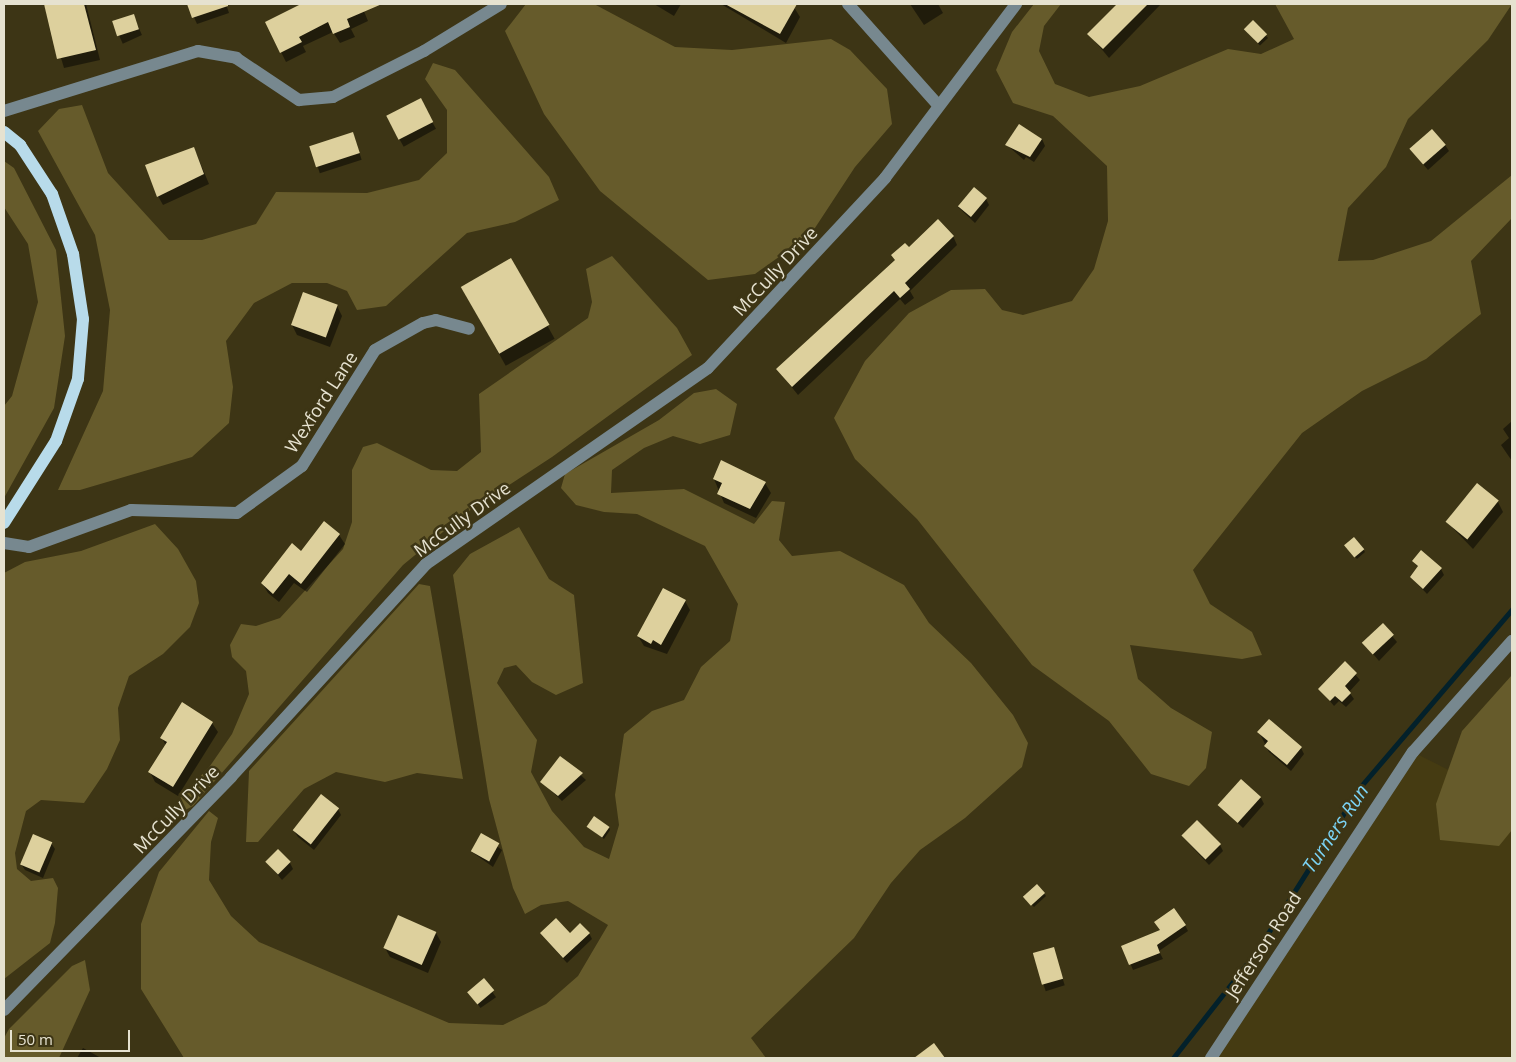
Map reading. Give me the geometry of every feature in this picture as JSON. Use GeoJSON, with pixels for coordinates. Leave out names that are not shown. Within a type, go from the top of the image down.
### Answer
{"type":"FeatureCollection","features":[{"type":"Feature","properties":{"kind":"main road"},"geometry":{"type":"LineString","coordinates":[[4,132],[20,145],[52,194],[73,254],[83,319],[78,379],[56,441],[4,523]]}},
{"type":"Feature","properties":{"kind":"street"},"geometry":{"type":"LineString","coordinates":[[4,111],[198,51],[236,58],[299,100],[333,97],[424,51],[501,4]]}},
{"type":"Feature","properties":{"kind":"street"},"geometry":{"type":"LineString","coordinates":[[848,4],[937,104]]}},
{"type":"Feature","properties":{"kind":"street","name":"McCully Drive"},"geometry":{"type":"LineString","coordinates":[[4,1010],[231,777],[426,564],[708,368],[885,178],[937,104],[1016,4]]}},
{"type":"Feature","properties":{"kind":"street","name":"Wexford Lane"},"geometry":{"type":"LineString","coordinates":[[4,543],[30,547],[131,510],[237,513],[302,466],[375,350],[423,323],[436,320],[469,329]]}},
{"type":"Feature","properties":{"kind":"street","name":"Jefferson Road"},"geometry":{"type":"LineString","coordinates":[[1211,1058],[1413,752],[1512,640]]}},
{"type":"Feature","properties":{"kind":"shaded area"},"geometry":{"type":"Polygon","coordinates":[[[526,4],[594,4],[675,47],[732,50],[831,39],[850,50],[887,89],[892,124],[855,167],[811,234],[755,274],[708,280],[600,191],[544,114],[505,31],[526,4]]]}},
{"type":"Feature","properties":{"kind":"shaded area"},"geometry":{"type":"Polygon","coordinates":[[[1034,4],[1061,4],[1044,26],[1039,51],[1055,84],[1089,97],[1140,86],[1228,49],[1261,54],[1294,39],[1275,4],[1512,4],[1488,40],[1408,119],[1386,167],[1348,208],[1338,261],[1373,260],[1431,241],[1512,175],[1512,218],[1471,261],[1481,314],[1426,359],[1362,391],[1302,433],[1193,570],[1210,604],[1252,632],[1262,655],[1242,659],[1130,645],[1138,679],[1171,708],[1212,732],[1206,768],[1189,786],[1151,774],[1109,721],[1032,665],[917,519],[855,459],[834,418],[865,361],[909,313],[951,290],[985,289],[1002,310],[1023,315],[1072,301],[1094,269],[1108,221],[1107,166],[1053,116],[1013,103],[996,70],[1012,32],[1034,4]]]}},
{"type":"Feature","properties":{"kind":"shaded area"},"geometry":{"type":"Polygon","coordinates":[[[433,63],[455,70],[549,177],[559,200],[515,222],[467,233],[386,306],[357,310],[347,291],[327,283],[292,283],[254,303],[226,341],[233,387],[229,423],[192,457],[80,490],[58,490],[103,391],[110,310],[95,235],[38,131],[59,109],[82,105],[108,173],[169,240],[202,240],[256,224],[276,192],[367,193],[419,180],[447,153],[447,110],[425,79],[433,63]]]}},
{"type":"Feature","properties":{"kind":"shaded area"},"geometry":{"type":"Polygon","coordinates":[[[4,161],[14,168],[56,250],[65,336],[54,408],[4,498],[4,406],[12,396],[38,302],[28,244],[4,207],[4,161]]]}},
{"type":"Feature","properties":{"kind":"shaded area"},"geometry":{"type":"Polygon","coordinates":[[[612,256],[677,328],[692,355],[552,457],[466,513],[403,565],[193,806],[174,816],[178,800],[210,766],[232,734],[249,694],[246,671],[232,657],[230,645],[241,624],[256,626],[280,618],[343,549],[352,522],[352,470],[363,447],[377,443],[431,470],[457,471],[481,452],[479,394],[588,318],[592,302],[586,269],[612,256]]]}},
{"type":"Feature","properties":{"kind":"shaded area"},"geometry":{"type":"Polygon","coordinates":[[[716,389],[737,404],[730,435],[700,444],[673,436],[644,448],[612,470],[611,493],[684,489],[754,524],[772,501],[785,502],[779,540],[792,556],[840,551],[904,585],[929,623],[971,663],[1013,715],[1028,743],[1022,767],[965,818],[920,850],[891,883],[854,938],[751,1038],[766,1058],[184,1058],[141,989],[141,924],[159,872],[209,811],[218,818],[211,842],[209,880],[231,916],[259,942],[449,1023],[503,1025],[546,1004],[578,976],[608,925],[568,901],[541,905],[525,914],[513,888],[489,799],[453,575],[470,554],[519,527],[549,579],[574,595],[583,683],[556,695],[532,682],[516,665],[504,668],[497,683],[537,740],[531,772],[552,811],[584,847],[609,859],[619,825],[615,795],[624,734],[652,711],[684,700],[701,667],[730,641],[738,604],[705,546],[637,514],[604,512],[576,505],[561,488],[565,474],[659,420],[694,393],[716,389]]]}},
{"type":"Feature","properties":{"kind":"shaded area"},"geometry":{"type":"Polygon","coordinates":[[[155,524],[178,549],[196,581],[199,603],[190,627],[163,654],[129,676],[118,708],[120,740],[107,769],[84,803],[41,800],[26,811],[15,853],[17,869],[31,881],[53,878],[58,888],[55,923],[50,943],[4,979],[4,573],[25,562],[81,551],[155,524]]]}},
{"type":"Feature","properties":{"kind":"shaded area"},"geometry":{"type":"Polygon","coordinates":[[[419,584],[430,586],[463,779],[417,773],[385,782],[336,772],[304,789],[258,842],[246,842],[249,771],[419,584]]]}},
{"type":"Feature","properties":{"kind":"shaded area"},"geometry":{"type":"Polygon","coordinates":[[[1512,675],[1512,830],[1499,846],[1440,840],[1436,804],[1462,731],[1512,675]]]}},
{"type":"Feature","properties":{"kind":"shaded area"},"geometry":{"type":"Polygon","coordinates":[[[1413,752],[1512,802],[1512,1058],[1211,1058],[1413,752]]]}},
{"type":"Feature","properties":{"kind":"shaded area"},"geometry":{"type":"Polygon","coordinates":[[[85,960],[90,990],[59,1058],[4,1058],[4,1038],[9,1029],[72,966],[85,960]]]}},
{"type":"Feature","properties":{"kind":"building"},"geometry":{"type":"Polygon","coordinates":[[[44,4],[84,4],[96,50],[57,59],[44,4]]]}},
{"type":"Feature","properties":{"kind":"building"},"geometry":{"type":"Polygon","coordinates":[[[187,4],[228,4],[228,6],[192,18],[187,4]]]}},
{"type":"Feature","properties":{"kind":"building"},"geometry":{"type":"Polygon","coordinates":[[[301,4],[382,4],[347,19],[350,27],[333,34],[328,22],[299,37],[302,42],[280,53],[265,22],[301,4]]]}},
{"type":"Feature","properties":{"kind":"building"},"geometry":{"type":"Polygon","coordinates":[[[725,4],[797,4],[780,34],[725,4]]]}},
{"type":"Feature","properties":{"kind":"building"},"geometry":{"type":"Polygon","coordinates":[[[1117,4],[1148,4],[1103,49],[1087,34],[1117,4]]]}},
{"type":"Feature","properties":{"kind":"building"},"geometry":{"type":"Polygon","coordinates":[[[134,14],[139,29],[117,36],[112,21],[134,14]]]}},
{"type":"Feature","properties":{"kind":"building"},"geometry":{"type":"Polygon","coordinates":[[[1253,20],[1267,34],[1258,43],[1244,29],[1253,20]]]}},
{"type":"Feature","properties":{"kind":"building"},"geometry":{"type":"Polygon","coordinates":[[[421,98],[433,122],[399,140],[386,116],[421,98]]]}},
{"type":"Feature","properties":{"kind":"building"},"geometry":{"type":"Polygon","coordinates":[[[1019,124],[1042,139],[1030,157],[1005,145],[1019,124]]]}},
{"type":"Feature","properties":{"kind":"building"},"geometry":{"type":"Polygon","coordinates":[[[1432,129],[1446,145],[1423,165],[1409,149],[1432,129]]]}},
{"type":"Feature","properties":{"kind":"building"},"geometry":{"type":"Polygon","coordinates":[[[353,132],[360,153],[316,167],[309,146],[353,132]]]}},
{"type":"Feature","properties":{"kind":"building"},"geometry":{"type":"Polygon","coordinates":[[[194,147],[204,174],[157,197],[145,165],[194,147]]]}},
{"type":"Feature","properties":{"kind":"building"},"geometry":{"type":"Polygon","coordinates":[[[974,187],[987,198],[971,217],[958,206],[974,187]]]}},
{"type":"Feature","properties":{"kind":"building"},"geometry":{"type":"Polygon","coordinates":[[[938,219],[954,236],[905,283],[910,289],[900,298],[894,291],[792,387],[776,369],[895,260],[891,255],[905,243],[909,247],[938,219]]]}},
{"type":"Feature","properties":{"kind":"building"},"geometry":{"type":"Polygon","coordinates":[[[511,258],[550,325],[499,354],[461,287],[511,258]]]}},
{"type":"Feature","properties":{"kind":"building"},"geometry":{"type":"Polygon","coordinates":[[[303,292],[338,305],[326,338],[291,325],[303,292]]]}},
{"type":"Feature","properties":{"kind":"building"},"geometry":{"type":"Polygon","coordinates":[[[721,460],[766,482],[750,509],[717,494],[722,483],[713,479],[721,460]]]}},
{"type":"Feature","properties":{"kind":"building"},"geometry":{"type":"Polygon","coordinates":[[[1477,483],[1499,501],[1467,539],[1446,522],[1477,483]]]}},
{"type":"Feature","properties":{"kind":"building"},"geometry":{"type":"Polygon","coordinates":[[[324,521],[340,534],[301,584],[289,574],[273,594],[261,583],[292,543],[301,551],[324,521]]]}},
{"type":"Feature","properties":{"kind":"building"},"geometry":{"type":"Polygon","coordinates":[[[1354,537],[1364,549],[1354,558],[1344,545],[1354,537]]]}},
{"type":"Feature","properties":{"kind":"building"},"geometry":{"type":"Polygon","coordinates":[[[1421,550],[1442,568],[1423,589],[1410,577],[1418,566],[1412,561],[1421,550]]]}},
{"type":"Feature","properties":{"kind":"building"},"geometry":{"type":"Polygon","coordinates":[[[663,588],[686,600],[661,645],[653,640],[651,644],[637,636],[663,588]]]}},
{"type":"Feature","properties":{"kind":"building"},"geometry":{"type":"Polygon","coordinates":[[[1383,623],[1394,635],[1373,654],[1362,643],[1383,623]]]}},
{"type":"Feature","properties":{"kind":"building"},"geometry":{"type":"Polygon","coordinates":[[[1345,661],[1357,673],[1345,686],[1351,693],[1342,702],[1335,696],[1330,701],[1318,689],[1345,661]]]}},
{"type":"Feature","properties":{"kind":"building"},"geometry":{"type":"Polygon","coordinates":[[[182,702],[213,722],[173,787],[148,772],[167,742],[160,738],[182,702]]]}},
{"type":"Feature","properties":{"kind":"building"},"geometry":{"type":"Polygon","coordinates":[[[1269,719],[1302,747],[1287,765],[1264,746],[1268,741],[1257,732],[1269,719]]]}},
{"type":"Feature","properties":{"kind":"building"},"geometry":{"type":"Polygon","coordinates":[[[560,756],[583,773],[558,796],[540,782],[560,756]]]}},
{"type":"Feature","properties":{"kind":"building"},"geometry":{"type":"Polygon","coordinates":[[[1241,779],[1261,797],[1238,823],[1218,805],[1241,779]]]}},
{"type":"Feature","properties":{"kind":"building"},"geometry":{"type":"Polygon","coordinates":[[[321,794],[339,808],[311,844],[293,830],[321,794]]]}},
{"type":"Feature","properties":{"kind":"building"},"geometry":{"type":"Polygon","coordinates":[[[594,816],[610,827],[602,838],[587,827],[594,816]]]}},
{"type":"Feature","properties":{"kind":"building"},"geometry":{"type":"Polygon","coordinates":[[[1197,820],[1221,844],[1205,860],[1181,836],[1197,820]]]}},
{"type":"Feature","properties":{"kind":"building"},"geometry":{"type":"Polygon","coordinates":[[[481,833],[499,843],[489,862],[471,851],[481,833]]]}},
{"type":"Feature","properties":{"kind":"building"},"geometry":{"type":"Polygon","coordinates":[[[33,834],[52,842],[39,873],[20,864],[33,834]]]}},
{"type":"Feature","properties":{"kind":"building"},"geometry":{"type":"Polygon","coordinates":[[[278,849],[291,862],[278,874],[265,862],[278,849]]]}},
{"type":"Feature","properties":{"kind":"building"},"geometry":{"type":"Polygon","coordinates":[[[1037,884],[1045,893],[1031,906],[1023,897],[1037,884]]]}},
{"type":"Feature","properties":{"kind":"building"},"geometry":{"type":"Polygon","coordinates":[[[1174,908],[1186,925],[1157,945],[1160,953],[1129,965],[1121,946],[1160,930],[1154,922],[1174,908]]]}},
{"type":"Feature","properties":{"kind":"building"},"geometry":{"type":"Polygon","coordinates":[[[398,915],[436,932],[422,965],[383,948],[398,915]]]}},
{"type":"Feature","properties":{"kind":"building"},"geometry":{"type":"Polygon","coordinates":[[[556,918],[570,933],[580,923],[590,933],[563,958],[540,933],[556,918]]]}},
{"type":"Feature","properties":{"kind":"building"},"geometry":{"type":"Polygon","coordinates":[[[1054,947],[1063,979],[1042,985],[1033,953],[1054,947]]]}},
{"type":"Feature","properties":{"kind":"building"},"geometry":{"type":"Polygon","coordinates":[[[484,978],[494,990],[477,1004],[467,992],[484,978]]]}},
{"type":"Feature","properties":{"kind":"building"},"geometry":{"type":"Polygon","coordinates":[[[934,1043],[945,1058],[914,1058],[934,1043]]]}},
{"type":"Feature","properties":{"kind":"waterway","name":"Turners Run"},"geometry":{"type":"LineString","coordinates":[[1173,1058],[1256,952],[1361,786],[1512,609]]}}]}
